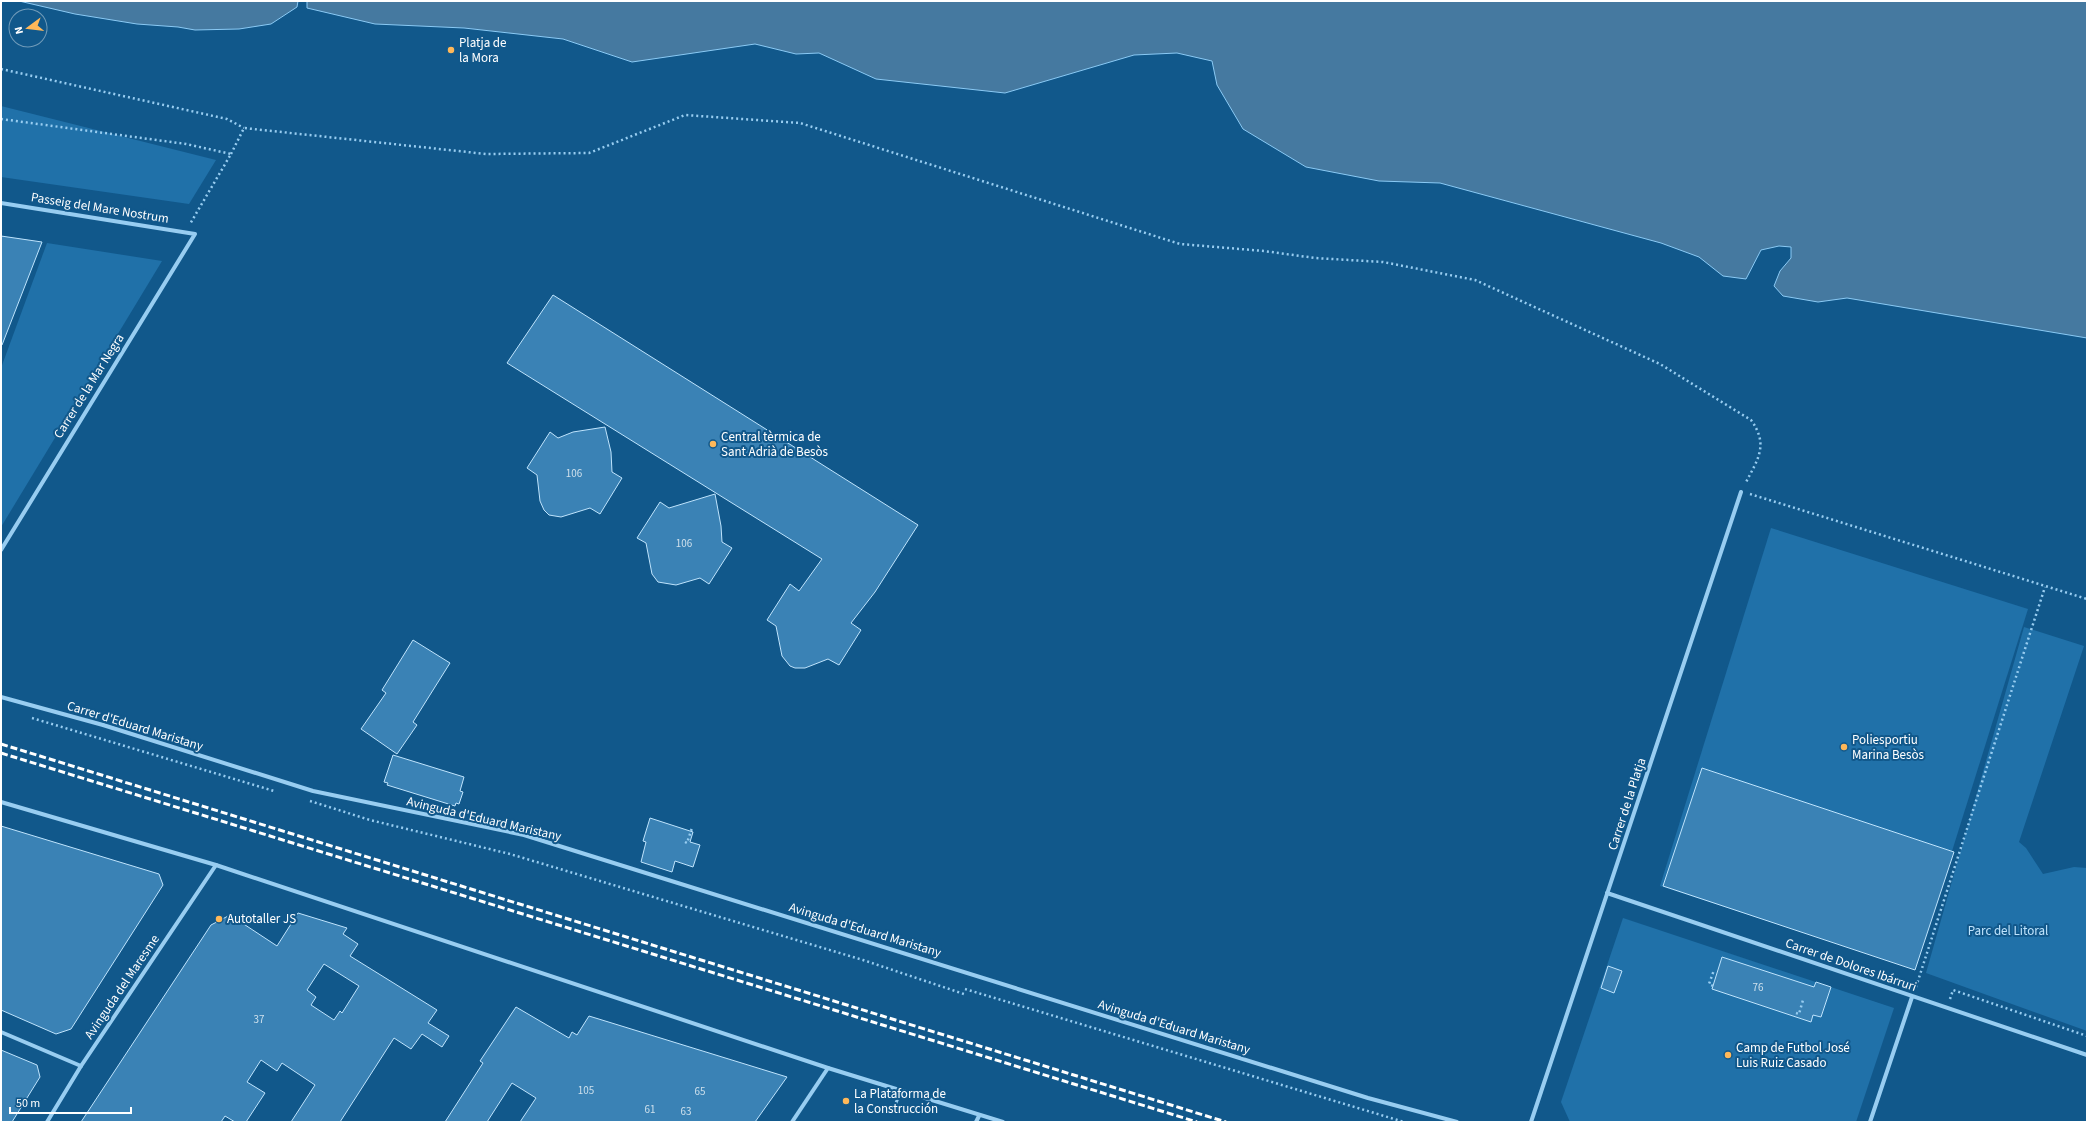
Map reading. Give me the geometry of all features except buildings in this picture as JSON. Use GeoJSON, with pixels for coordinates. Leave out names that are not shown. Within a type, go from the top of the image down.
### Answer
{"type":"FeatureCollection","features":[{"type":"Feature","properties":{"kind":"street","name":"Passeig del Mare Nostrum"},"geometry":{"type":"LineString","coordinates":[[1,203],[195,234]]}},
{"type":"Feature","properties":{"kind":"street","name":"Carrer de la Mar Negra"},"geometry":{"type":"LineString","coordinates":[[1,550],[195,234]]}},
{"type":"Feature","properties":{"kind":"street","name":"Carrer de la Platja"},"geometry":{"type":"LineString","coordinates":[[1531,1122],[1742,492]]}},
{"type":"Feature","properties":{"kind":"street","name":"Carrer d'Eduard Maristany"},"geometry":{"type":"LineString","coordinates":[[1,697],[103,726],[262,775]]}},
{"type":"Feature","properties":{"kind":"street","name":"Avinguda d'Eduard Maristany"},"geometry":{"type":"LineString","coordinates":[[262,775],[313,791],[524,835],[1368,1098],[1457,1122]]}},
{"type":"Feature","properties":{"kind":"street"},"geometry":{"type":"LineString","coordinates":[[1,802],[216,865],[828,1068],[978,1116],[1003,1122]]}},
{"type":"Feature","properties":{"kind":"street","name":"Avinguda del Maresme"},"geometry":{"type":"LineString","coordinates":[[47,1122],[81,1066],[216,865]]}},
{"type":"Feature","properties":{"kind":"street","name":"Carrer de Dolores Ibárruri"},"geometry":{"type":"LineString","coordinates":[[1607,893],[2087,1055]]}},
{"type":"Feature","properties":{"kind":"street"},"geometry":{"type":"LineString","coordinates":[[1870,1122],[1912,997]]}},
{"type":"Feature","properties":{"kind":"street"},"geometry":{"type":"LineString","coordinates":[[1,1032],[81,1066]]}},
{"type":"Feature","properties":{"kind":"street"},"geometry":{"type":"LineString","coordinates":[[792,1122],[828,1068]]}},
{"type":"Feature","properties":{"kind":"street"},"geometry":{"type":"LineString","coordinates":[[976,1122],[978,1116]]}},
{"type":"Feature","properties":{"kind":"lane"},"geometry":{"type":"LineString","coordinates":[[893,1110],[900,1091]]}},
{"type":"Feature","properties":{"kind":"path"},"geometry":{"type":"LineString","coordinates":[[1,69],[226,119],[244,128],[494,154],[588,153],[685,115],[800,123],[1180,244],[1264,251],[1315,258],[1383,262],[1476,280],[1660,364],[1751,420],[1760,432],[1761,453],[1742,492],[2087,599]]}},
{"type":"Feature","properties":{"kind":"path"},"geometry":{"type":"LineString","coordinates":[[1,119],[186,144],[231,154]]}},
{"type":"Feature","properties":{"kind":"path"},"geometry":{"type":"LineString","coordinates":[[186,232],[231,154],[244,128]]}},
{"type":"Feature","properties":{"kind":"path"},"geometry":{"type":"LineString","coordinates":[[1912,997],[2045,587]]}},
{"type":"Feature","properties":{"kind":"path"},"geometry":{"type":"LineString","coordinates":[[31,717],[276,791]]}},
{"type":"Feature","properties":{"kind":"path"},"geometry":{"type":"LineString","coordinates":[[310,800],[310,802],[370,820],[510,854],[863,960],[964,994]]}},
{"type":"Feature","properties":{"kind":"path"},"geometry":{"type":"LineString","coordinates":[[685,842],[687,843],[692,828]]}},
{"type":"Feature","properties":{"kind":"path"},"geometry":{"type":"LineString","coordinates":[[1713,986],[1709,984],[1714,970]]}},
{"type":"Feature","properties":{"kind":"path"},"geometry":{"type":"LineString","coordinates":[[966,989],[1404,1122]]}},
{"type":"Feature","properties":{"kind":"path"},"geometry":{"type":"LineString","coordinates":[[1952,995],[1953,990],[2087,1036]]}},
{"type":"Feature","properties":{"kind":"path"},"geometry":{"type":"LineString","coordinates":[[1796,1013],[1799,1014],[1803,1000]]}},
{"type":"Feature","properties":{"kind":"green space"},"geometry":{"type":"Polygon","coordinates":[[[1,106],[216,160],[189,204],[1,177],[1,106]]]}},
{"type":"Feature","properties":{"kind":"green space"},"geometry":{"type":"Polygon","coordinates":[[[47,243],[162,261],[1,527],[1,368],[47,243]]]}},
{"type":"Feature","properties":{"kind":"green space","name":"Poliesportiu Marina Besòs"},"geometry":{"type":"Polygon","coordinates":[[[1771,528],[2028,609],[1915,969],[1660,886],[1771,528]]]}},
{"type":"Feature","properties":{"kind":"green space","name":"Parc del Litoral"},"geometry":{"type":"Polygon","coordinates":[[[2024,627],[2084,646],[2019,842],[2026,848],[2043,874],[2074,867],[2087,868],[2087,1031],[1926,973],[2024,627]]]}},
{"type":"Feature","properties":{"kind":"green space","name":"Camp de Futbol José Luis Ruiz Casado"},"geometry":{"type":"Polygon","coordinates":[[[1623,918],[1894,1008],[1856,1122],[1570,1122],[1561,1102],[1623,918]]]}},
{"type":"Feature","properties":{"kind":"shaded area"},"geometry":{"type":"Polygon","coordinates":[[[19,1],[298,1],[297,7],[271,24],[239,29],[195,30],[178,27],[137,24],[75,14],[19,1]]]}},
{"type":"Feature","properties":{"kind":"shaded area"},"geometry":{"type":"Polygon","coordinates":[[[307,1],[2087,1],[2087,338],[1847,298],[1818,302],[1783,296],[1774,286],[1780,271],[1791,258],[1791,247],[1779,246],[1761,250],[1746,279],[1723,276],[1699,257],[1661,243],[1440,183],[1379,181],[1306,167],[1243,129],[1217,85],[1212,61],[1177,53],[1134,55],[1005,93],[876,79],[819,53],[796,54],[755,44],[632,62],[563,39],[464,28],[375,24],[307,8],[307,1]]]}},
{"type":"Feature","properties":{"kind":"railway"},"geometry":{"type":"LineString","coordinates":[[1,744],[1226,1122]]}},
{"type":"Feature","properties":{"kind":"railway"},"geometry":{"type":"LineString","coordinates":[[1,753],[1197,1122]]}},
{"type":"Feature","properties":{"kind":"place","name":"Platja de la Mora"},"geometry":{"type":"Point","coordinates":[451,50]}},
{"type":"Feature","properties":{"kind":"place","name":"Central tèrmica de Sant Adrià de Besòs"},"geometry":{"type":"Point","coordinates":[713,444]}},
{"type":"Feature","properties":{"kind":"place","name":"Poliesportiu Marina Besòs"},"geometry":{"type":"Point","coordinates":[1844,747]}},
{"type":"Feature","properties":{"kind":"place","name":"Autotaller JS"},"geometry":{"type":"Point","coordinates":[219,919]}},
{"type":"Feature","properties":{"kind":"place","name":"Camp de Futbol José Luis Ruiz Casado"},"geometry":{"type":"Point","coordinates":[1728,1055]}},
{"type":"Feature","properties":{"kind":"place","name":"La Plataforma de la Construcción"},"geometry":{"type":"Point","coordinates":[846,1101]}}]}
